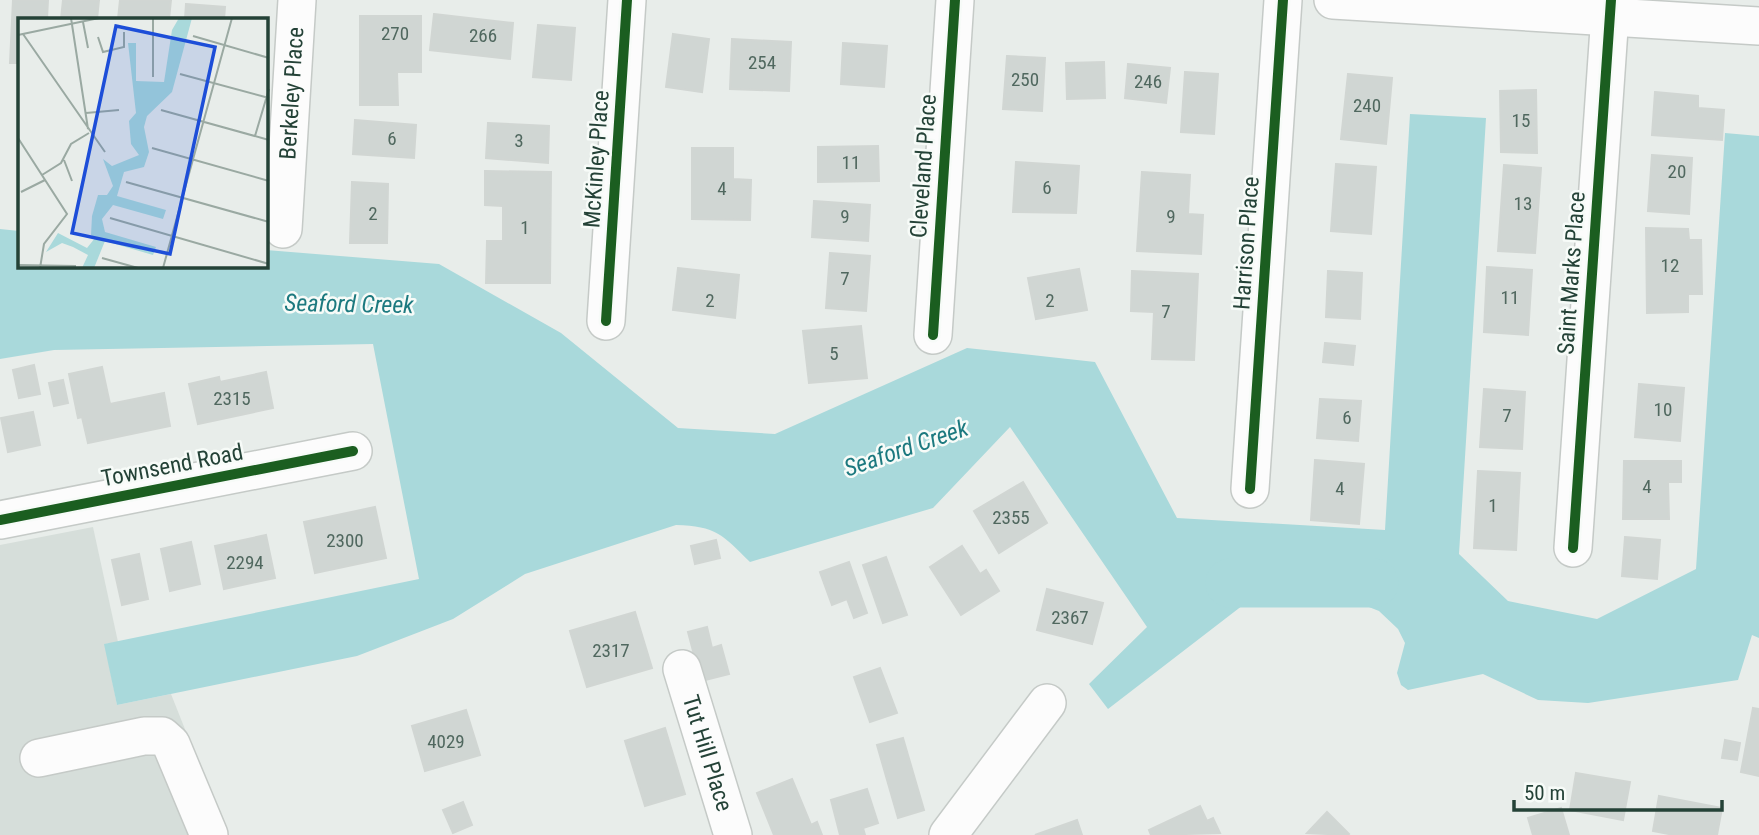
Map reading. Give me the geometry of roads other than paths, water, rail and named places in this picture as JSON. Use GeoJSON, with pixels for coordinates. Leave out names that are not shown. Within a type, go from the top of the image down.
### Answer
{"type":"FeatureCollection","features":[{"type":"Feature","properties":{"kind":"street","name":"Berkeley Place"},"geometry":{"type":"LineString","coordinates":[[283,229],[297,0]]}},
{"type":"Feature","properties":{"kind":"street","name":"McKinley Place"},"geometry":{"type":"LineString","coordinates":[[606,321],[627,0]]}},
{"type":"Feature","properties":{"kind":"street","name":"Cleveland Place"},"geometry":{"type":"LineString","coordinates":[[933,335],[955,0]]}},
{"type":"Feature","properties":{"kind":"street","name":"Harrison Place"},"geometry":{"type":"LineString","coordinates":[[1250,489],[1283,0]]}},
{"type":"Feature","properties":{"kind":"street"},"geometry":{"type":"LineString","coordinates":[[1333,0],[1611,9],[1759,26]]}},
{"type":"Feature","properties":{"kind":"street","name":"Saint Marks Place"},"geometry":{"type":"LineString","coordinates":[[1573,548],[1611,9]]}},
{"type":"Feature","properties":{"kind":"street","name":"Townsend Road"},"geometry":{"type":"LineString","coordinates":[[0,520],[353,451]]}},
{"type":"Feature","properties":{"kind":"street","name":"Tut Hill Place"},"geometry":{"type":"LineString","coordinates":[[682,669],[733,835]]}},
{"type":"Feature","properties":{"kind":"street"},"geometry":{"type":"LineString","coordinates":[[948,835],[1046,703]]}},
{"type":"Feature","properties":{"kind":"street"},"geometry":{"type":"LineString","coordinates":[[39,758],[144,736],[162,736],[171,744],[209,835]]}},
{"type":"Feature","properties":{"kind":"water"},"geometry":{"type":"Polygon","coordinates":[[[1410,114],[1486,118],[1459,554],[1508,601],[1597,619],[1696,569],[1725,133],[1759,136],[1759,638],[1752,635],[1738,680],[1588,703],[1538,700],[1483,674],[1408,690],[1401,685],[1397,673],[1405,643],[1398,629],[1379,611],[1303,581],[1247,602],[1108,709],[1089,684],[1147,627],[1010,427],[933,508],[750,562],[733,545],[710,530],[676,525],[525,574],[453,619],[357,656],[117,705],[104,644],[419,579],[373,344],[54,350],[0,359],[0,229],[18,231],[18,268],[268,268],[268,250],[439,264],[561,333],[678,428],[775,434],[967,348],[1095,362],[1177,518],[1385,530],[1410,114]]]}},
{"type":"Feature","properties":{"kind":"waterway","name":"Seaford Creek"},"geometry":{"type":"LineString","coordinates":[[1230,583],[1374,583]]}}]}
